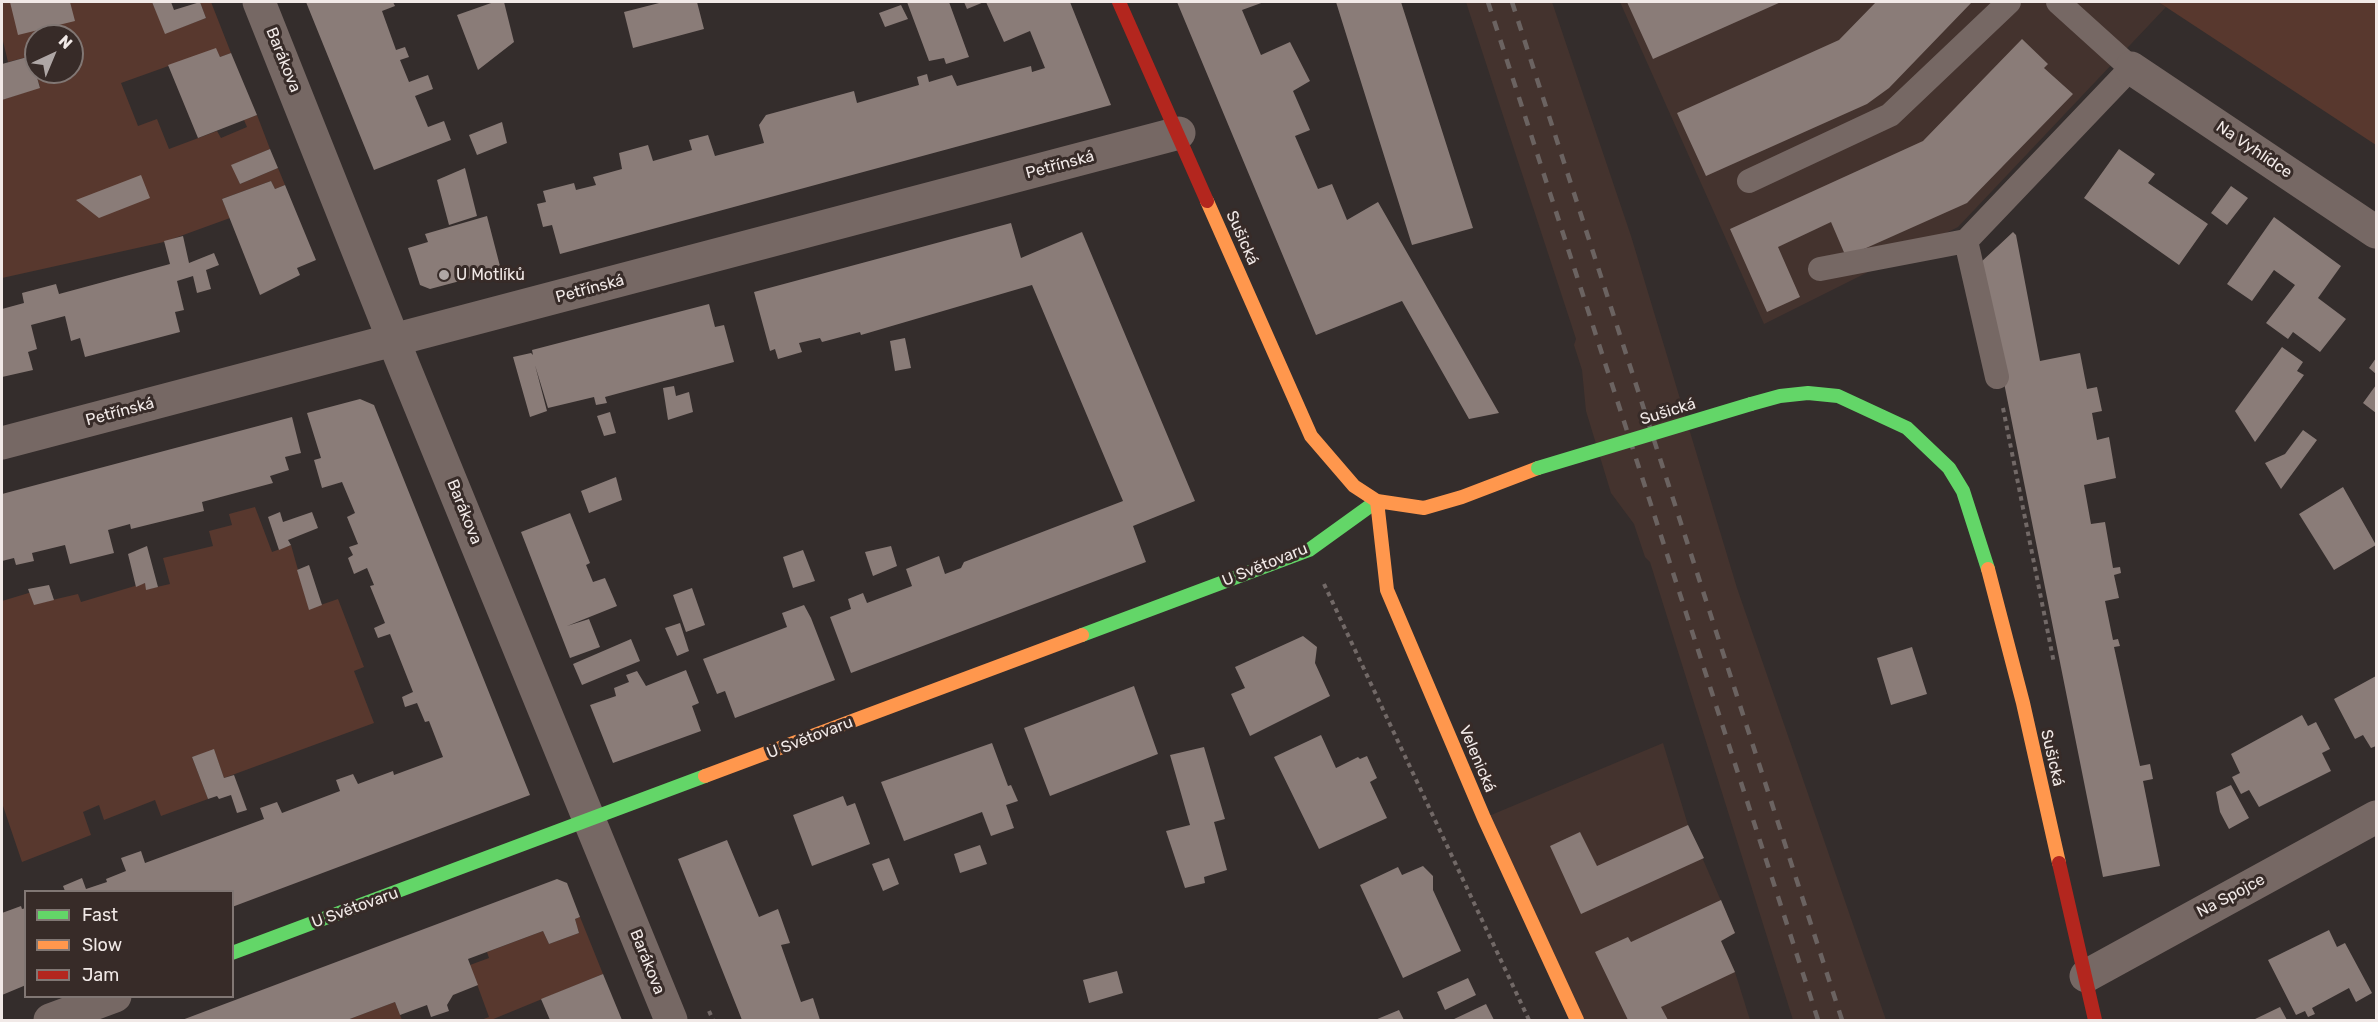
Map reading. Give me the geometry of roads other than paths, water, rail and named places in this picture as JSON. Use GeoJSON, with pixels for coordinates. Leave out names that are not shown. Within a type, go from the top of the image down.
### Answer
{"type":"FeatureCollection","features":[{"type":"Feature","properties":{"kind":"street","name":"Barákova"},"geometry":{"type":"LineString","coordinates":[[260,2],[394,340],[670,1020]]}},
{"type":"Feature","properties":{"kind":"street","name":"Sušická"},"geometry":{"type":"LineString","coordinates":[[1119,2],[1311,436],[1354,486],[1377,501],[1424,508],[1462,497],[1538,468],[1751,404],[1780,396],[1808,393],[1838,396],[1872,409],[1907,428],[1949,468],[1963,491],[1983,550],[2023,703],[2095,1020]]}},
{"type":"Feature","properties":{"kind":"street","name":"Na Vyhlídce"},"geometry":{"type":"LineString","coordinates":[[2131,68],[2376,232]]}},
{"type":"Feature","properties":{"kind":"street","name":"Petřínská"},"geometry":{"type":"LineString","coordinates":[[2,443],[1179,134]]}},
{"type":"Feature","properties":{"kind":"street","name":"U Světovaru"},"geometry":{"type":"LineString","coordinates":[[234,952],[590,821],[1309,550],[1377,501]]}},
{"type":"Feature","properties":{"kind":"street","name":"Velenická"},"geometry":{"type":"LineString","coordinates":[[1377,501],[1387,590],[1484,818],[1577,1020]]}},
{"type":"Feature","properties":{"kind":"street","name":"Na Spojce"},"geometry":{"type":"LineString","coordinates":[[2086,976],[2376,817]]}},
{"type":"Feature","properties":{"kind":"street"},"geometry":{"type":"LineString","coordinates":[[50,1020],[110,998]]}},
{"type":"Feature","properties":{"kind":"lane"},"geometry":{"type":"LineString","coordinates":[[1749,181],[1890,114],[2009,2]]}},
{"type":"Feature","properties":{"kind":"lane"},"geometry":{"type":"LineString","coordinates":[[1820,268],[1966,241],[2131,68],[2058,2]]}},
{"type":"Feature","properties":{"kind":"lane"},"geometry":{"type":"LineString","coordinates":[[1966,241],[1997,377]]}},
{"type":"Feature","properties":{"kind":"railway"},"geometry":{"type":"LineString","coordinates":[[1488,2],[1818,1020]]}},
{"type":"Feature","properties":{"kind":"railway"},"geometry":{"type":"LineString","coordinates":[[1512,2],[1842,1020]]}},
{"type":"Feature","properties":{"kind":"place","name":"U Motlíků"},"geometry":{"type":"Point","coordinates":[444,275]}}]}
